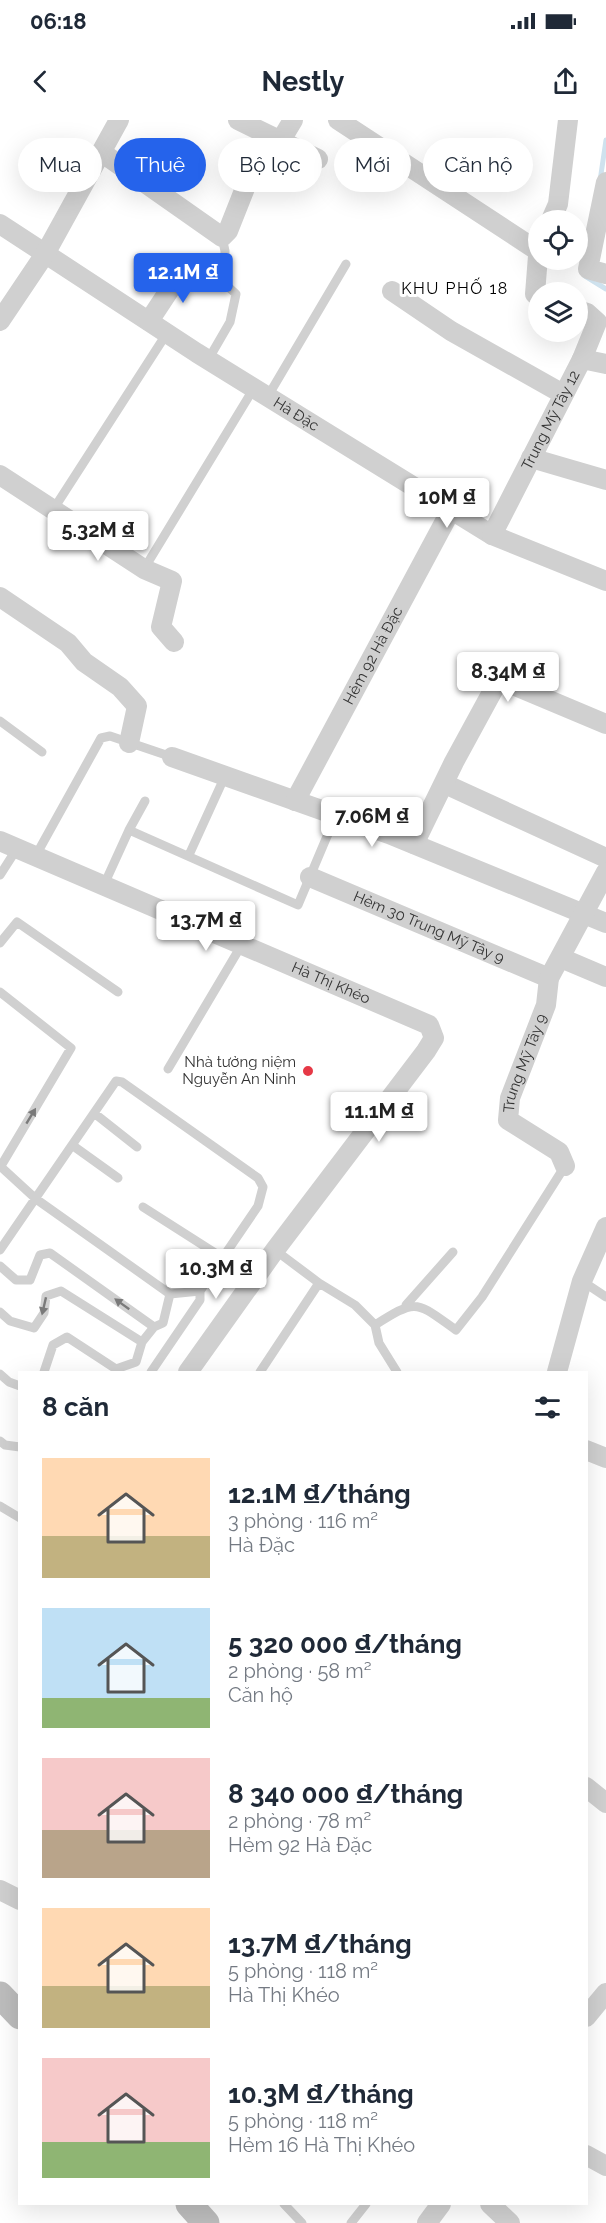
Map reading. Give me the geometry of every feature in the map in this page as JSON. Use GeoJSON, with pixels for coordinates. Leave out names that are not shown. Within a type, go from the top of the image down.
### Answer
{"type":"FeatureCollection","features":[{"type":"Feature","properties":{"kind":"street"},"geometry":{"type":"LineString","coordinates":[[102,150],[119,120]]}},
{"type":"Feature","properties":{"kind":"street"},"geometry":{"type":"LineString","coordinates":[[238,120],[274,137]]}},
{"type":"Feature","properties":{"kind":"street"},"geometry":{"type":"LineString","coordinates":[[102,153],[222,237],[228,231],[274,137],[293,120]]}},
{"type":"Feature","properties":{"kind":"street"},"geometry":{"type":"LineString","coordinates":[[338,120],[528,244]]}},
{"type":"Feature","properties":{"kind":"street"},"geometry":{"type":"LineString","coordinates":[[555,210],[558,204],[567,120]]}},
{"type":"Feature","properties":{"kind":"street"},"geometry":{"type":"LineString","coordinates":[[606,182],[588,269],[606,274]]}},
{"type":"Feature","properties":{"kind":"street"},"geometry":{"type":"LineString","coordinates":[[0,321],[45,254],[79,192]]}},
{"type":"Feature","properties":{"kind":"street","name":"Hà Đặc"},"geometry":{"type":"LineString","coordinates":[[0,224],[208,360],[492,535],[606,581]]}},
{"type":"Feature","properties":{"kind":"street"},"geometry":{"type":"LineString","coordinates":[[148,321],[186,265]]}},
{"type":"Feature","properties":{"kind":"street"},"geometry":{"type":"LineString","coordinates":[[392,291],[451,331],[563,394]]}},
{"type":"Feature","properties":{"kind":"street"},"geometry":{"type":"LineString","coordinates":[[582,359],[597,322],[588,314]]}},
{"type":"Feature","properties":{"kind":"street","name":"Trung Mỹ Tây 12"},"geometry":{"type":"LineString","coordinates":[[492,535],[582,359],[606,364]]}},
{"type":"Feature","properties":{"kind":"street"},"geometry":{"type":"LineString","coordinates":[[531,458],[606,480]]}},
{"type":"Feature","properties":{"kind":"street"},"geometry":{"type":"LineString","coordinates":[[0,475],[144,569],[172,581],[160,627],[174,642]]}},
{"type":"Feature","properties":{"kind":"street","name":"Hẻm 92 Hà Đặc"},"geometry":{"type":"LineString","coordinates":[[295,801],[451,510]]}},
{"type":"Feature","properties":{"kind":"street"},"geometry":{"type":"LineString","coordinates":[[1,599],[68,643],[84,662],[120,687],[137,706],[129,743]]}},
{"type":"Feature","properties":{"kind":"street"},"geometry":{"type":"LineString","coordinates":[[414,844],[463,744],[500,682],[506,682],[606,724]]}},
{"type":"Feature","properties":{"kind":"street"},"geometry":{"type":"LineString","coordinates":[[172,757],[414,844],[606,923]]}},
{"type":"Feature","properties":{"kind":"street"},"geometry":{"type":"LineString","coordinates":[[445,784],[606,858]]}},
{"type":"Feature","properties":{"kind":"street","name":"Hà Thị Khéo"},"geometry":{"type":"LineString","coordinates":[[8,846],[429,1025],[434,1038],[426,1051],[275,1250]]}},
{"type":"Feature","properties":{"kind":"street","name":"Trung Mỹ Tây 9"},"geometry":{"type":"LineString","coordinates":[[565,1166],[559,1152],[508,1120],[510,1098],[546,1005],[549,978],[606,872]]}},
{"type":"Feature","properties":{"kind":"street","name":"Hẻm 30 Trung Mỹ Tây 9"},"geometry":{"type":"LineString","coordinates":[[310,877],[549,978]]}},
{"type":"Feature","properties":{"kind":"street"},"geometry":{"type":"LineString","coordinates":[[561,958],[606,977]]}},
{"type":"Feature","properties":{"kind":"street"},"geometry":{"type":"LineString","coordinates":[[556,1371],[582,1281],[606,1227]]}},
{"type":"Feature","properties":{"kind":"street"},"geometry":{"type":"LineString","coordinates":[[189,1371],[275,1250]]}},
{"type":"Feature","properties":{"kind":"street"},"geometry":{"type":"LineString","coordinates":[[588,1451],[606,1458]]}},
{"type":"Feature","properties":{"kind":"street"},"geometry":{"type":"LineString","coordinates":[[588,1788],[606,1803]]}},
{"type":"Feature","properties":{"kind":"street"},"geometry":{"type":"LineString","coordinates":[[0,1890],[18,1899]]}},
{"type":"Feature","properties":{"kind":"street"},"geometry":{"type":"LineString","coordinates":[[595,2015],[606,1993]]}},
{"type":"Feature","properties":{"kind":"street"},"geometry":{"type":"LineString","coordinates":[[0,1995],[18,2014]]}},
{"type":"Feature","properties":{"kind":"street"},"geometry":{"type":"LineString","coordinates":[[588,2157],[606,2166]]}},
{"type":"Feature","properties":{"kind":"street"},"geometry":{"type":"LineString","coordinates":[[190,2205],[206,2223]]}},
{"type":"Feature","properties":{"kind":"street"},"geometry":{"type":"LineString","coordinates":[[427,2223],[440,2205]]}},
{"type":"Feature","properties":{"kind":"street"},"geometry":{"type":"LineString","coordinates":[[491,2205],[510,2223]]}},
{"type":"Feature","properties":{"kind":"lane"},"geometry":{"type":"LineString","coordinates":[[208,360],[230,322],[236,294],[224,283],[225,251],[222,237]]}},
{"type":"Feature","properties":{"kind":"lane"},"geometry":{"type":"LineString","coordinates":[[144,569],[346,264]]}},
{"type":"Feature","properties":{"kind":"lane"},"geometry":{"type":"LineString","coordinates":[[54,510],[167,333]]}},
{"type":"Feature","properties":{"kind":"lane"},"geometry":{"type":"LineString","coordinates":[[0,721],[42,752]]}},
{"type":"Feature","properties":{"kind":"lane"},"geometry":{"type":"LineString","coordinates":[[34,858],[101,738],[110,736],[172,757]]}},
{"type":"Feature","properties":{"kind":"lane"},"geometry":{"type":"LineString","coordinates":[[189,855],[225,776]]}},
{"type":"Feature","properties":{"kind":"lane"},"geometry":{"type":"LineString","coordinates":[[103,887],[145,801]]}},
{"type":"Feature","properties":{"kind":"lane"},"geometry":{"type":"LineString","coordinates":[[129,830],[298,905],[336,815]]}},
{"type":"Feature","properties":{"kind":"lane"},"geometry":{"type":"LineString","coordinates":[[0,875],[8,846]]}},
{"type":"Feature","properties":{"kind":"lane"},"geometry":{"type":"LineString","coordinates":[[0,943],[17,922],[118,992]]}},
{"type":"Feature","properties":{"kind":"lane"},"geometry":{"type":"LineString","coordinates":[[168,1069],[241,946]]}},
{"type":"Feature","properties":{"kind":"lane"},"geometry":{"type":"LineString","coordinates":[[0,992],[71,1048],[1,1166],[36,1199],[170,1294],[200,1291]]}},
{"type":"Feature","properties":{"kind":"lane"},"geometry":{"type":"LineString","coordinates":[[0,1250],[116,1081],[122,1082],[258,1178],[263,1186],[258,1206],[200,1291],[200,1300],[152,1371]]}},
{"type":"Feature","properties":{"kind":"lane"},"geometry":{"type":"LineString","coordinates":[[94,1113],[137,1147]]}},
{"type":"Feature","properties":{"kind":"lane"},"geometry":{"type":"LineString","coordinates":[[72,1145],[118,1178]]}},
{"type":"Feature","properties":{"kind":"lane","name":"Trung Mỹ Tây 9"},"geometry":{"type":"LineString","coordinates":[[406,1305],[424,1307],[456,1330],[482,1298],[565,1166]]}},
{"type":"Feature","properties":{"kind":"lane"},"geometry":{"type":"LineString","coordinates":[[143,1207],[223,1258]]}},
{"type":"Feature","properties":{"kind":"lane"},"geometry":{"type":"LineString","coordinates":[[275,1250],[319,1283],[355,1305],[375,1324],[379,1343],[396,1371]]}},
{"type":"Feature","properties":{"kind":"lane"},"geometry":{"type":"LineString","coordinates":[[375,1324],[406,1305],[453,1252]]}},
{"type":"Feature","properties":{"kind":"lane"},"geometry":{"type":"LineString","coordinates":[[0,1266],[16,1280],[30,1280],[40,1254],[50,1253],[154,1327]]}},
{"type":"Feature","properties":{"kind":"lane"},"geometry":{"type":"LineString","coordinates":[[582,1281],[606,1297]]}},
{"type":"Feature","properties":{"kind":"lane"},"geometry":{"type":"LineString","coordinates":[[261,1371],[319,1283]]}},
{"type":"Feature","properties":{"kind":"lane"},"geometry":{"type":"LineString","coordinates":[[0,1312],[10,1321],[34,1328],[44,1313],[46,1296],[61,1291],[142,1342]]}},
{"type":"Feature","properties":{"kind":"lane"},"geometry":{"type":"LineString","coordinates":[[44,1371],[53,1345],[67,1337],[117,1371],[136,1362],[142,1342],[154,1327],[163,1323],[170,1294]]}},
{"type":"Feature","properties":{"kind":"lane"},"geometry":{"type":"LineString","coordinates":[[0,1374],[9,1382],[18,1385]]}},
{"type":"Feature","properties":{"kind":"lane"},"geometry":{"type":"LineString","coordinates":[[0,1441],[4,1445],[18,1447]]}},
{"type":"Feature","properties":{"kind":"lane"},"geometry":{"type":"LineString","coordinates":[[0,1506],[18,1517]]}},
{"type":"Feature","properties":{"kind":"lane"},"geometry":{"type":"LineString","coordinates":[[285,2205],[302,2223]]}},
{"type":"Feature","properties":{"kind":"lane"},"geometry":{"type":"LineString","coordinates":[[351,2223],[365,2205]]}},
{"type":"Feature","properties":{"kind":"waterway"},"geometry":{"type":"LineString","coordinates":[[600,181],[606,140]]}},
{"type":"Feature","properties":{"kind":"waterway"},"geometry":{"type":"LineString","coordinates":[[585,276],[606,289]]}},
{"type":"Feature","properties":{"kind":"place","name":"Nhà tưởng niệm Nguyễn An Ninh"},"geometry":{"type":"Point","coordinates":[308,1071]}},
{"type":"Feature","properties":{"kind":"district","name":"KHU PHỐ 18"},"geometry":{"type":"Point","coordinates":[455,288]}}]}
